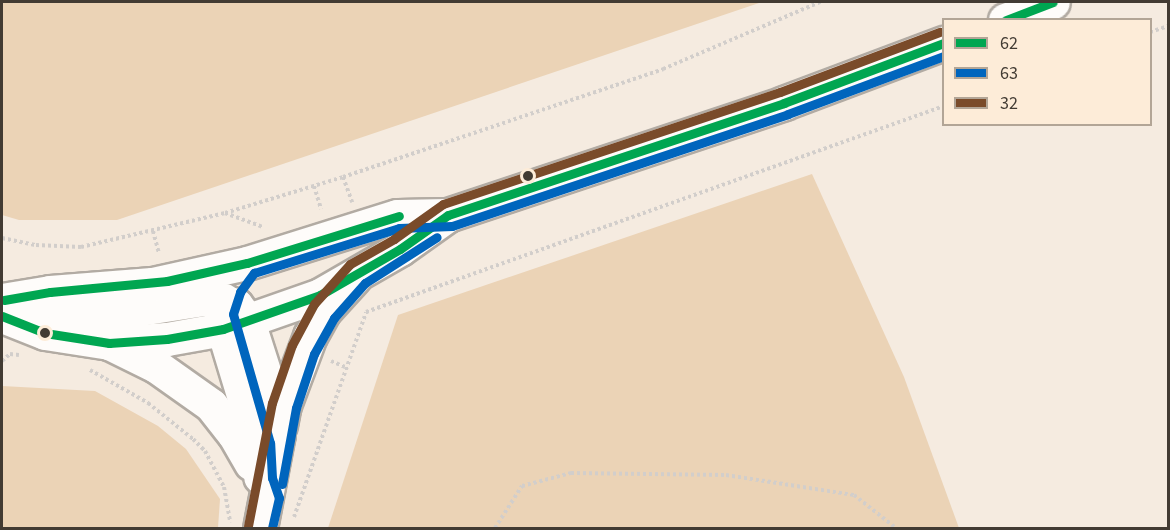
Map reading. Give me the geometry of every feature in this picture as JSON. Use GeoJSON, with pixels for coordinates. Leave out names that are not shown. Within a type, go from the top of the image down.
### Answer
{"type":"FeatureCollection","features":[{"type":"Feature","properties":{"kind":"main road"},"geometry":{"type":"LineString","coordinates":[[1010,18],[1053,2]]}},
{"type":"Feature","properties":{"kind":"main road"},"geometry":{"type":"LineString","coordinates":[[2,316],[45,333],[109,343],[167,339],[232,316],[320,295],[400,249],[448,215],[784,103],[942,44]]}},
{"type":"Feature","properties":{"kind":"main road"},"geometry":{"type":"LineString","coordinates":[[2,301],[50,292],[152,284],[246,263],[397,216],[448,215]]}},
{"type":"Feature","properties":{"kind":"main road"},"geometry":{"type":"LineString","coordinates":[[246,263],[236,275],[232,316],[258,445],[262,503]]}},
{"type":"Feature","properties":{"kind":"main road"},"geometry":{"type":"LineString","coordinates":[[262,503],[284,405],[310,336],[324,311],[357,274]]}},
{"type":"Feature","properties":{"kind":"main road"},"geometry":{"type":"LineString","coordinates":[[2,301],[44,312],[75,315],[114,313],[190,300],[232,316],[269,387],[278,434]]}},
{"type":"Feature","properties":{"kind":"main road"},"geometry":{"type":"LineString","coordinates":[[109,343],[156,366],[211,405],[234,434],[262,503]]}},
{"type":"Feature","properties":{"kind":"path"},"geometry":{"type":"LineString","coordinates":[[2,238],[36,245],[81,247],[225,213],[343,177],[663,69],[820,2]]}},
{"type":"Feature","properties":{"kind":"path"},"geometry":{"type":"LineString","coordinates":[[1152,31],[1168,26]]}},
{"type":"Feature","properties":{"kind":"path"},"geometry":{"type":"LineString","coordinates":[[291,524],[366,312],[942,107]]}},
{"type":"Feature","properties":{"kind":"path"},"geometry":{"type":"LineString","coordinates":[[2,361],[10,354],[21,355]]}},
{"type":"Feature","properties":{"kind":"path"},"geometry":{"type":"LineString","coordinates":[[82,367],[148,403],[179,425],[205,451],[224,487],[230,528]]}},
{"type":"Feature","properties":{"kind":"path"},"geometry":{"type":"LineString","coordinates":[[495,528],[522,486],[571,473],[726,475],[854,495],[896,528]]}},
{"type":"Feature","properties":{"kind":"shaded area"},"geometry":{"type":"Polygon","coordinates":[[[2,2],[762,2],[117,220],[19,220],[2,215],[2,2]]]}},
{"type":"Feature","properties":{"kind":"shaded area"},"geometry":{"type":"Polygon","coordinates":[[[812,174],[904,377],[959,528],[328,528],[398,315],[812,174]]]}},
{"type":"Feature","properties":{"kind":"shaded area"},"geometry":{"type":"Polygon","coordinates":[[[2,386],[95,391],[158,426],[186,449],[220,499],[218,528],[2,528],[2,386]]]}},
{"type":"Feature","properties":{"kind":"transit line","name":"62"},"geometry":{"type":"LineString","coordinates":[[1011,18],[1053,2]]}},
{"type":"Feature","properties":{"kind":"transit line","name":"32"},"geometry":{"type":"LineString","coordinates":[[248,526],[272,403],[292,345],[314,304],[350,264],[394,239],[443,204],[780,92],[940,32]]}},
{"type":"Feature","properties":{"kind":"transit line","name":"62"},"geometry":{"type":"LineString","coordinates":[[2,316],[45,333],[109,343],[167,339],[223,329],[320,295],[400,249],[448,215],[784,103],[942,44]]}},
{"type":"Feature","properties":{"kind":"transit line","name":"63"},"geometry":{"type":"LineString","coordinates":[[272,528],[279,498],[272,478],[270,443],[233,314],[240,292],[254,273],[399,228],[452,226],[788,114],[942,57]]}},
{"type":"Feature","properties":{"kind":"transit line","name":"62"},"geometry":{"type":"LineString","coordinates":[[4,300],[50,292],[167,281],[247,263],[399,216]]}},
{"type":"Feature","properties":{"kind":"transit line","name":"63"},"geometry":{"type":"LineString","coordinates":[[282,484],[296,408],[314,354],[334,318],[365,283],[437,237]]}}]}
